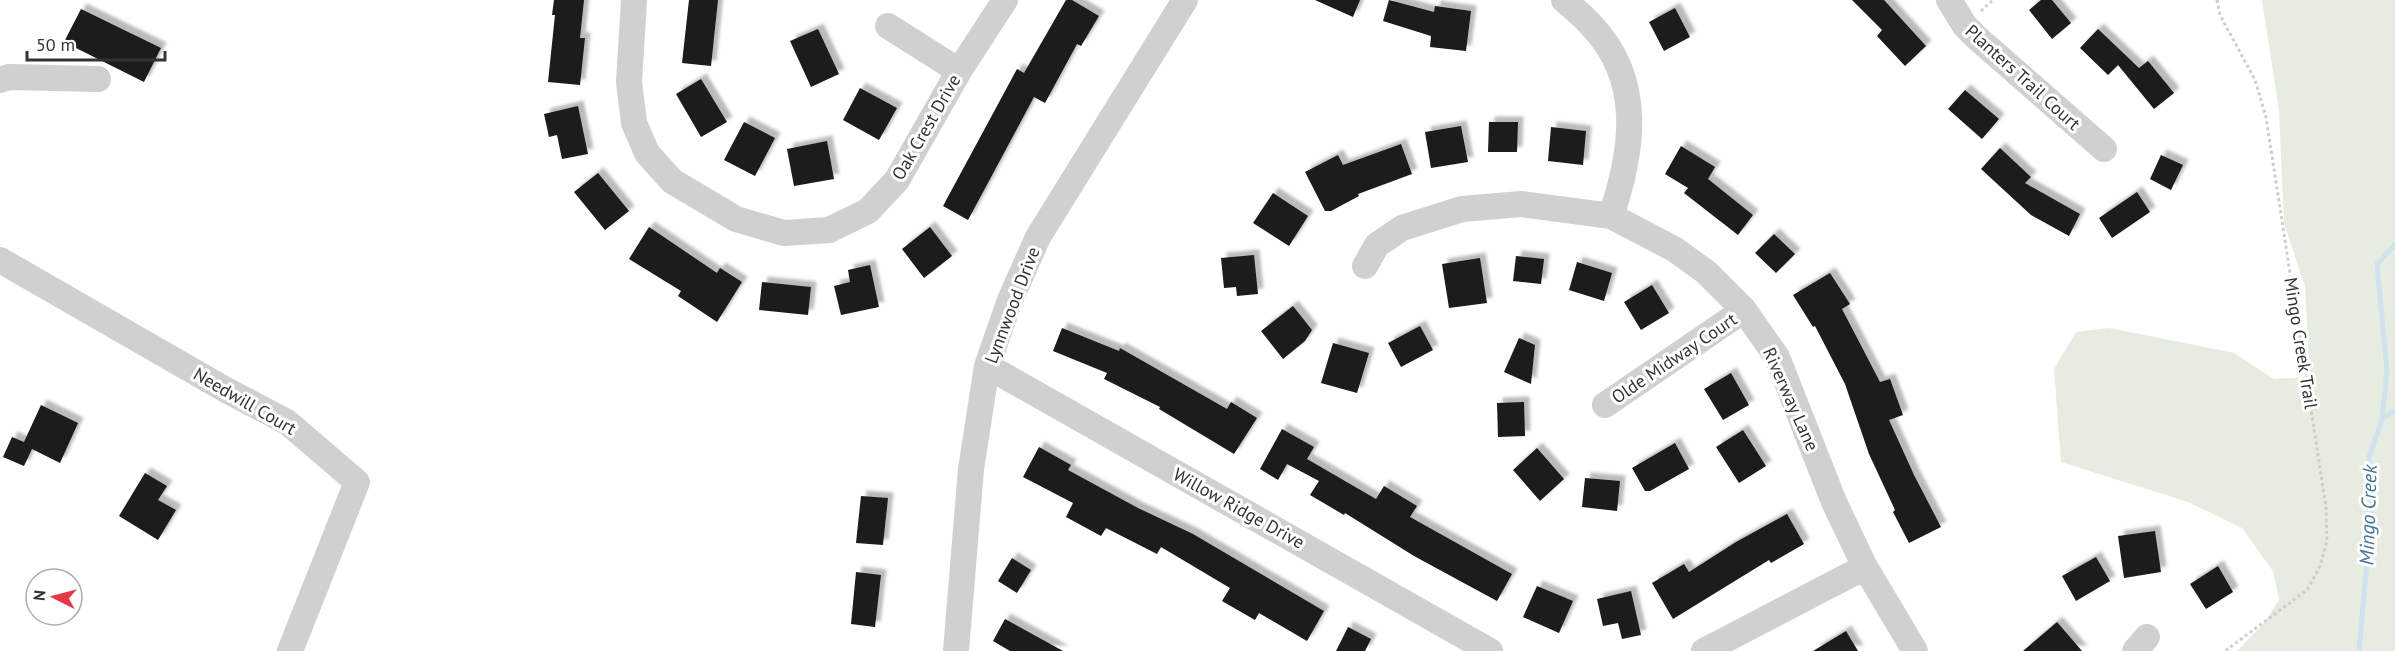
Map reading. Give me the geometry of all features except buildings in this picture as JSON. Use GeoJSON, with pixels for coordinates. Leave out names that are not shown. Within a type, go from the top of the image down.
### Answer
{"type":"FeatureCollection","features":[{"type":"Feature","properties":{"kind":"street","name":"Oak Crest Drive"},"geometry":{"type":"LineString","coordinates":[[634,0],[629,82],[634,123],[648,153],[672,181],[736,219],[784,233],[829,230],[868,211],[897,180],[959,71],[1005,0]]}},
{"type":"Feature","properties":{"kind":"street","name":"Lynnwood Drive"},"geometry":{"type":"LineString","coordinates":[[956,651],[971,469],[987,366],[1010,300],[1038,237],[1185,0]]}},
{"type":"Feature","properties":{"kind":"street"},"geometry":{"type":"LineString","coordinates":[[1564,0],[1592,26],[1615,58],[1626,93],[1631,129],[1624,176],[1611,216]]}},
{"type":"Feature","properties":{"kind":"street","name":"Planters Trail Court"},"geometry":{"type":"LineString","coordinates":[[1948,0],[1965,26],[1976,37],[2104,149]]}},
{"type":"Feature","properties":{"kind":"street"},"geometry":{"type":"LineString","coordinates":[[888,26],[959,71]]}},
{"type":"Feature","properties":{"kind":"street"},"geometry":{"type":"LineString","coordinates":[[0,80],[9,77],[98,79]]}},
{"type":"Feature","properties":{"kind":"street","name":"Riverway Lane"},"geometry":{"type":"LineString","coordinates":[[1365,266],[1377,244],[1402,228],[1462,209],[1521,204],[1611,216],[1674,249],[1706,272],[1744,310],[1777,357],[1834,501],[1865,567],[1915,651]]}},
{"type":"Feature","properties":{"kind":"street","name":"Needwill Court"},"geometry":{"type":"LineString","coordinates":[[0,260],[226,390],[287,422],[357,482],[290,651]]}},
{"type":"Feature","properties":{"kind":"street","name":"Olde Midway Court"},"geometry":{"type":"LineString","coordinates":[[1605,405],[1744,310]]}},
{"type":"Feature","properties":{"kind":"street","name":"Willow Ridge Drive"},"geometry":{"type":"LineString","coordinates":[[987,366],[1490,651]]}},
{"type":"Feature","properties":{"kind":"street"},"geometry":{"type":"LineString","coordinates":[[1704,651],[1865,567]]}},
{"type":"Feature","properties":{"kind":"path","name":"Mingo Creek Trail"},"geometry":{"type":"LineString","coordinates":[[2217,0],[2220,15],[2255,80],[2266,117],[2326,507],[2327,541],[2320,566],[2307,591],[2225,651]]}},
{"type":"Feature","properties":{"kind":"shaded area"},"geometry":{"type":"Polygon","coordinates":[[[2262,0],[2395,0],[2395,651],[2237,651],[2265,622],[2279,600],[2273,571],[2242,528],[2188,502],[2061,462],[2054,369],[2076,332],[2109,328],[2234,353],[2274,379],[2310,377],[2305,286],[2284,223],[2279,110],[2262,0]]]}},
{"type":"Feature","properties":{"kind":"waterway","name":"Mingo Creek"},"geometry":{"type":"LineString","coordinates":[[2359,651],[2372,504],[2369,457],[2382,419],[2387,371],[2377,264],[2395,245]]}},
{"type":"Feature","properties":{"kind":"waterway"},"geometry":{"type":"LineString","coordinates":[[2382,419],[2395,410]]}}]}
